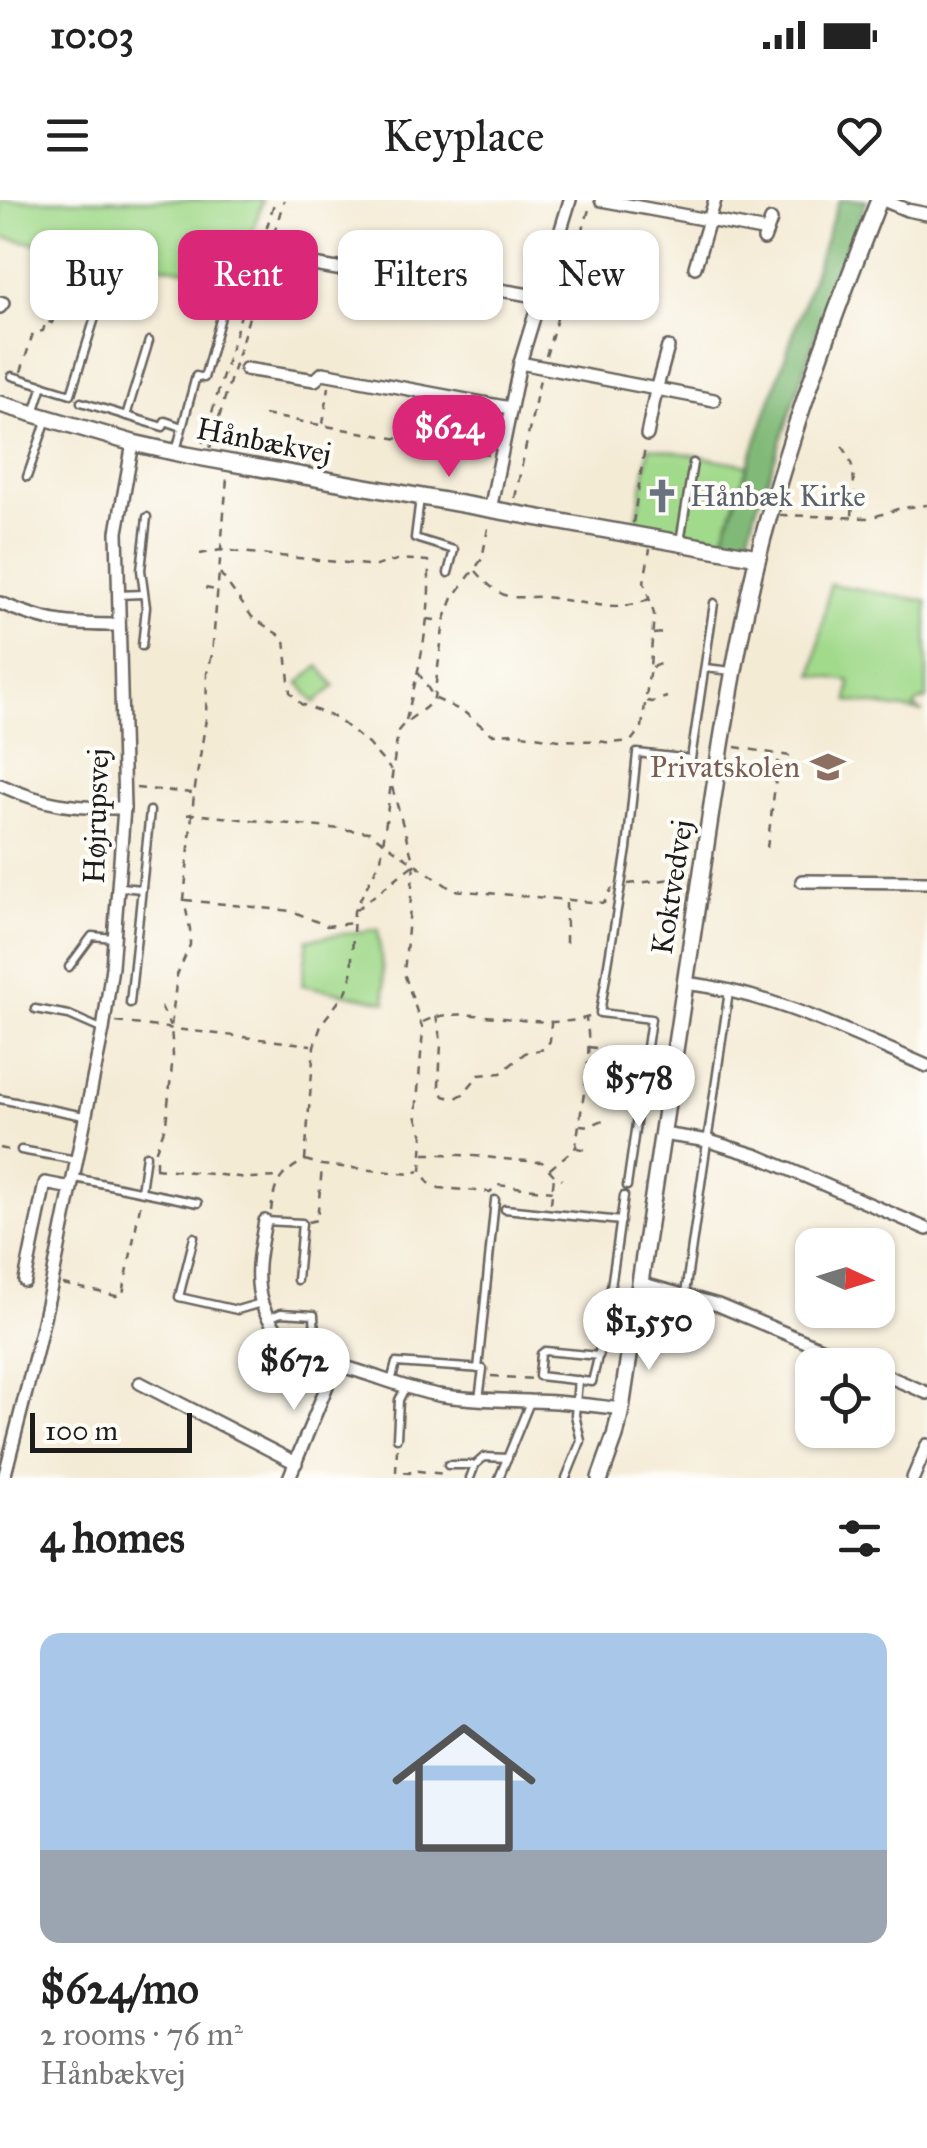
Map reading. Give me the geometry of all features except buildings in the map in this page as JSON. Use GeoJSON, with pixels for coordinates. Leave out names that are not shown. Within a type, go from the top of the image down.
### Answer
{"type":"FeatureCollection","features":[{"type":"Feature","properties":{"kind":"street"},"geometry":{"type":"LineString","coordinates":[[561,230],[570,200]]}},
{"type":"Feature","properties":{"kind":"street"},"geometry":{"type":"LineString","coordinates":[[601,200],[767,230]]}},
{"type":"Feature","properties":{"kind":"street"},"geometry":{"type":"LineString","coordinates":[[695,267],[716,200]]}},
{"type":"Feature","properties":{"kind":"street"},"geometry":{"type":"LineString","coordinates":[[881,200],[927,214]]}},
{"type":"Feature","properties":{"kind":"street","name":"Koktvedvej"},"geometry":{"type":"LineString","coordinates":[[600,1478],[621,1408],[721,745],[758,557],[834,313],[881,200]]}},
{"type":"Feature","properties":{"kind":"street"},"geometry":{"type":"LineString","coordinates":[[318,267],[337,269],[349,264],[523,295]]}},
{"type":"Feature","properties":{"kind":"street"},"geometry":{"type":"LineString","coordinates":[[490,510],[520,363],[534,320]]}},
{"type":"Feature","properties":{"kind":"street"},"geometry":{"type":"LineString","coordinates":[[647,435],[668,347]]}},
{"type":"Feature","properties":{"kind":"street"},"geometry":{"type":"LineString","coordinates":[[520,363],[714,400]]}},
{"type":"Feature","properties":{"kind":"street"},"geometry":{"type":"LineString","coordinates":[[246,370],[315,380],[324,373],[331,374],[510,408]]}},
{"type":"Feature","properties":{"kind":"street","name":"Hånbækvej"},"geometry":{"type":"LineString","coordinates":[[0,404],[181,454],[758,557]]}},
{"type":"Feature","properties":{"kind":"street","name":"Højrupsvej"},"geometry":{"type":"LineString","coordinates":[[4,1478],[52,1282],[103,1026],[115,938],[124,808],[117,532],[133,443]]}},
{"type":"Feature","properties":{"kind":"street"},"geometry":{"type":"LineString","coordinates":[[0,603],[57,623],[118,625]]}},
{"type":"Feature","properties":{"kind":"street"},"geometry":{"type":"LineString","coordinates":[[0,785],[50,804],[124,808]]}},
{"type":"Feature","properties":{"kind":"street"},"geometry":{"type":"LineString","coordinates":[[802,881],[927,882]]}},
{"type":"Feature","properties":{"kind":"street"},"geometry":{"type":"LineString","coordinates":[[685,984],[730,990],[799,1011],[927,1066]]}},
{"type":"Feature","properties":{"kind":"street"},"geometry":{"type":"LineString","coordinates":[[662,1134],[709,1141],[758,1156],[927,1229]]}},
{"type":"Feature","properties":{"kind":"street"},"geometry":{"type":"LineString","coordinates":[[25,1281],[45,1182],[72,1183]]}},
{"type":"Feature","properties":{"kind":"street"},"geometry":{"type":"LineString","coordinates":[[265,1221],[258,1266],[262,1303],[280,1334],[293,1346],[336,1364],[436,1394],[621,1408]]}},
{"type":"Feature","properties":{"kind":"street"},"geometry":{"type":"LineString","coordinates":[[640,1283],[718,1305],[820,1348]]}},
{"type":"Feature","properties":{"kind":"street"},"geometry":{"type":"LineString","coordinates":[[289,1478],[336,1364]]}},
{"type":"Feature","properties":{"kind":"street"},"geometry":{"type":"LineString","coordinates":[[895,1379],[927,1392]]}},
{"type":"Feature","properties":{"kind":"street"},"geometry":{"type":"LineString","coordinates":[[140,1383],[296,1462]]}},
{"type":"Feature","properties":{"kind":"street"},"geometry":{"type":"LineString","coordinates":[[913,1478],[927,1445]]}},
{"type":"Feature","properties":{"kind":"lane"},"geometry":{"type":"LineString","coordinates":[[16,377],[71,394],[94,320]]}},
{"type":"Feature","properties":{"kind":"lane"},"geometry":{"type":"LineString","coordinates":[[181,454],[182,426],[196,376],[204,378],[220,320]]}},
{"type":"Feature","properties":{"kind":"lane"},"geometry":{"type":"LineString","coordinates":[[126,416],[149,341]]}},
{"type":"Feature","properties":{"kind":"lane"},"geometry":{"type":"LineString","coordinates":[[28,477],[42,386]]}},
{"type":"Feature","properties":{"kind":"lane"},"geometry":{"type":"LineString","coordinates":[[81,402],[163,427],[165,421],[182,426]]}},
{"type":"Feature","properties":{"kind":"lane"},"geometry":{"type":"LineString","coordinates":[[679,543],[693,463]]}},
{"type":"Feature","properties":{"kind":"lane"},"geometry":{"type":"LineString","coordinates":[[420,497],[415,538],[454,550],[448,573]]}},
{"type":"Feature","properties":{"kind":"lane"},"geometry":{"type":"LineString","coordinates":[[142,646],[146,608],[141,570],[147,517]]}},
{"type":"Feature","properties":{"kind":"lane"},"geometry":{"type":"LineString","coordinates":[[118,594],[144,594]]}},
{"type":"Feature","properties":{"kind":"lane"},"geometry":{"type":"LineString","coordinates":[[627,1186],[651,1018],[600,1013],[622,884],[637,754],[691,759],[714,603]]}},
{"type":"Feature","properties":{"kind":"lane"},"geometry":{"type":"LineString","coordinates":[[704,668],[734,671]]}},
{"type":"Feature","properties":{"kind":"lane"},"geometry":{"type":"LineString","coordinates":[[130,1003],[150,811]]}},
{"type":"Feature","properties":{"kind":"lane"},"geometry":{"type":"LineString","coordinates":[[120,887],[142,889]]}},
{"type":"Feature","properties":{"kind":"lane"},"geometry":{"type":"LineString","coordinates":[[69,966],[92,936],[115,938]]}},
{"type":"Feature","properties":{"kind":"lane"},"geometry":{"type":"LineString","coordinates":[[685,1294],[730,990]]}},
{"type":"Feature","properties":{"kind":"lane"},"geometry":{"type":"LineString","coordinates":[[35,1009],[103,1026]]}},
{"type":"Feature","properties":{"kind":"lane"},"geometry":{"type":"LineString","coordinates":[[641,1086],[668,1089]]}},
{"type":"Feature","properties":{"kind":"lane"},"geometry":{"type":"LineString","coordinates":[[0,1099],[86,1116]]}},
{"type":"Feature","properties":{"kind":"lane"},"geometry":{"type":"LineString","coordinates":[[21,1150],[77,1160]]}},
{"type":"Feature","properties":{"kind":"lane"},"geometry":{"type":"LineString","coordinates":[[141,1192],[146,1155]]}},
{"type":"Feature","properties":{"kind":"lane"},"geometry":{"type":"LineString","coordinates":[[72,1183],[198,1203]]}},
{"type":"Feature","properties":{"kind":"lane"},"geometry":{"type":"LineString","coordinates":[[598,1356],[546,1351],[541,1354],[539,1376],[592,1382],[606,1326],[624,1196]]}},
{"type":"Feature","properties":{"kind":"lane"},"geometry":{"type":"LineString","coordinates":[[479,1400],[495,1200]]}},
{"type":"Feature","properties":{"kind":"lane"},"geometry":{"type":"LineString","coordinates":[[505,1209],[621,1220]]}},
{"type":"Feature","properties":{"kind":"lane"},"geometry":{"type":"LineString","coordinates":[[265,1221],[302,1223],[297,1280]]}},
{"type":"Feature","properties":{"kind":"lane"},"geometry":{"type":"LineString","coordinates":[[194,1237],[179,1297],[237,1310],[262,1303]]}},
{"type":"Feature","properties":{"kind":"lane"},"geometry":{"type":"LineString","coordinates":[[269,1318],[280,1313],[314,1315],[315,1339],[309,1354]]}},
{"type":"Feature","properties":{"kind":"lane"},"geometry":{"type":"LineString","coordinates":[[606,1326],[633,1330]]}},
{"type":"Feature","properties":{"kind":"lane"},"geometry":{"type":"LineString","coordinates":[[391,1382],[396,1363],[480,1372]]}},
{"type":"Feature","properties":{"kind":"lane"},"geometry":{"type":"LineString","coordinates":[[566,1478],[581,1440],[576,1416],[578,1380]]}},
{"type":"Feature","properties":{"kind":"lane"},"geometry":{"type":"LineString","coordinates":[[397,1438],[399,1400],[406,1387]]}},
{"type":"Feature","properties":{"kind":"lane"},"geometry":{"type":"LineString","coordinates":[[500,1478],[530,1400]]}},
{"type":"Feature","properties":{"kind":"lane"},"geometry":{"type":"LineString","coordinates":[[470,1478],[484,1458],[508,1458]]}},
{"type":"Feature","properties":{"kind":"lane"},"geometry":{"type":"LineString","coordinates":[[448,1465],[475,1466]]}},
{"type":"Feature","properties":{"kind":"path"},"geometry":{"type":"LineString","coordinates":[[181,454],[202,448],[275,200]]}},
{"type":"Feature","properties":{"kind":"path"},"geometry":{"type":"LineString","coordinates":[[207,459],[284,200]]}},
{"type":"Feature","properties":{"kind":"path"},"geometry":{"type":"LineString","coordinates":[[16,377],[34,333],[43,331],[46,322],[53,320]]}},
{"type":"Feature","properties":{"kind":"path"},"geometry":{"type":"LineString","coordinates":[[322,425],[331,374]]}},
{"type":"Feature","properties":{"kind":"path"},"geometry":{"type":"LineString","coordinates":[[407,440],[416,390]]}},
{"type":"Feature","properties":{"kind":"path"},"geometry":{"type":"LineString","coordinates":[[264,415],[500,457]]}},
{"type":"Feature","properties":{"kind":"path"},"geometry":{"type":"LineString","coordinates":[[631,535],[647,435]]}},
{"type":"Feature","properties":{"kind":"path"},"geometry":{"type":"LineString","coordinates":[[842,446],[854,472],[852,519]]}},
{"type":"Feature","properties":{"kind":"path"},"geometry":{"type":"LineString","coordinates":[[156,1167],[156,1150],[166,1124],[178,974],[190,946],[184,900],[186,847],[206,719],[220,525],[229,463]]}},
{"type":"Feature","properties":{"kind":"path"},"geometry":{"type":"LineString","coordinates":[[769,514],[870,518],[900,508],[927,505]]}},
{"type":"Feature","properties":{"kind":"path"},"geometry":{"type":"LineString","coordinates":[[405,721],[434,698],[444,621],[453,598],[482,558],[490,510]]}},
{"type":"Feature","properties":{"kind":"path"},"geometry":{"type":"LineString","coordinates":[[418,672],[434,698],[464,712],[492,734],[517,733],[611,744],[631,741],[642,727],[650,667],[654,614],[644,582],[652,538]]}},
{"type":"Feature","properties":{"kind":"path"},"geometry":{"type":"LineString","coordinates":[[200,554],[221,550],[376,566],[400,559],[428,560],[427,619],[418,672],[405,721],[398,731],[384,842],[376,870],[354,912],[352,980],[322,1024],[314,1046],[305,1160]]}},
{"type":"Feature","properties":{"kind":"path"},"geometry":{"type":"LineString","coordinates":[[475,570],[492,588],[509,597],[632,606],[651,599]]}},
{"type":"Feature","properties":{"kind":"path"},"geometry":{"type":"LineString","coordinates":[[219,572],[252,617],[284,640],[290,692],[301,704],[336,718],[368,744],[392,771]]}},
{"type":"Feature","properties":{"kind":"path"},"geometry":{"type":"LineString","coordinates":[[204,588],[216,590]]}},
{"type":"Feature","properties":{"kind":"path"},"geometry":{"type":"LineString","coordinates":[[427,619],[444,621]]}},
{"type":"Feature","properties":{"kind":"path"},"geometry":{"type":"LineString","coordinates":[[207,620],[215,620]]}},
{"type":"Feature","properties":{"kind":"path"},"geometry":{"type":"LineString","coordinates":[[652,634],[664,633]]}},
{"type":"Feature","properties":{"kind":"path"},"geometry":{"type":"LineString","coordinates":[[650,667],[660,664]]}},
{"type":"Feature","properties":{"kind":"path"},"geometry":{"type":"LineString","coordinates":[[645,700],[667,697]]}},
{"type":"Feature","properties":{"kind":"path"},"geometry":{"type":"LineString","coordinates":[[642,727],[652,726]]}},
{"type":"Feature","properties":{"kind":"path"},"geometry":{"type":"LineString","coordinates":[[721,745],[790,756]]}},
{"type":"Feature","properties":{"kind":"path"},"geometry":{"type":"LineString","coordinates":[[766,848],[780,754]]}},
{"type":"Feature","properties":{"kind":"path"},"geometry":{"type":"LineString","coordinates":[[391,786],[414,864],[404,973],[422,1022],[416,1115],[423,1136],[421,1171],[429,1183],[439,1188],[490,1192],[498,1185],[553,1190]]}},
{"type":"Feature","properties":{"kind":"path"},"geometry":{"type":"LineString","coordinates":[[124,787],[194,794]]}},
{"type":"Feature","properties":{"kind":"path"},"geometry":{"type":"LineString","coordinates":[[190,814],[369,832],[453,890],[604,902],[613,885],[701,876]]}},
{"type":"Feature","properties":{"kind":"path"},"geometry":{"type":"LineString","coordinates":[[354,912],[414,864]]}},
{"type":"Feature","properties":{"kind":"path"},"geometry":{"type":"LineString","coordinates":[[180,878],[186,878]]}},
{"type":"Feature","properties":{"kind":"path"},"geometry":{"type":"LineString","coordinates":[[184,900],[292,911],[326,926],[353,923]]}},
{"type":"Feature","properties":{"kind":"path"},"geometry":{"type":"LineString","coordinates":[[566,900],[566,943]]}},
{"type":"Feature","properties":{"kind":"path"},"geometry":{"type":"LineString","coordinates":[[176,910],[185,909]]}},
{"type":"Feature","properties":{"kind":"path"},"geometry":{"type":"LineString","coordinates":[[184,944],[190,946]]}},
{"type":"Feature","properties":{"kind":"path"},"geometry":{"type":"LineString","coordinates":[[170,975],[178,974]]}},
{"type":"Feature","properties":{"kind":"path"},"geometry":{"type":"LineString","coordinates":[[161,1006],[171,1028]]}},
{"type":"Feature","properties":{"kind":"path"},"geometry":{"type":"LineString","coordinates":[[422,1022],[436,1015],[469,1015],[566,1023],[600,1013]]}},
{"type":"Feature","properties":{"kind":"path"},"geometry":{"type":"LineString","coordinates":[[436,1015],[441,1043],[439,1086],[449,1098],[459,1098],[480,1076],[501,1074],[525,1054],[544,1048],[550,1041],[551,1022]]}},
{"type":"Feature","properties":{"kind":"path"},"geometry":{"type":"LineString","coordinates":[[550,1169],[576,1147],[585,1086],[586,1018]]}},
{"type":"Feature","properties":{"kind":"path"},"geometry":{"type":"LineString","coordinates":[[103,1026],[171,1028],[314,1046]]}},
{"type":"Feature","properties":{"kind":"path"},"geometry":{"type":"LineString","coordinates":[[587,1047],[603,1049]]}},
{"type":"Feature","properties":{"kind":"path"},"geometry":{"type":"LineString","coordinates":[[585,1086],[596,1082]]}},
{"type":"Feature","properties":{"kind":"path"},"geometry":{"type":"LineString","coordinates":[[578,1124],[590,1126],[605,1119]]}},
{"type":"Feature","properties":{"kind":"path"},"geometry":{"type":"LineString","coordinates":[[576,1147],[586,1150]]}},
{"type":"Feature","properties":{"kind":"path"},"geometry":{"type":"LineString","coordinates":[[0,1148],[21,1150]]}},
{"type":"Feature","properties":{"kind":"path"},"geometry":{"type":"LineString","coordinates":[[422,1154],[454,1153],[542,1162],[562,1180]]}},
{"type":"Feature","properties":{"kind":"path"},"geometry":{"type":"LineString","coordinates":[[305,1160],[410,1174],[421,1171]]}},
{"type":"Feature","properties":{"kind":"path"},"geometry":{"type":"LineString","coordinates":[[144,1171],[156,1167],[248,1178],[280,1177],[305,1160]]}},
{"type":"Feature","properties":{"kind":"path"},"geometry":{"type":"LineString","coordinates":[[302,1223],[317,1220],[322,1165]]}},
{"type":"Feature","properties":{"kind":"path"},"geometry":{"type":"LineString","coordinates":[[265,1221],[280,1177]]}},
{"type":"Feature","properties":{"kind":"path"},"geometry":{"type":"LineString","coordinates":[[52,1282],[116,1296],[123,1294],[142,1208],[141,1192]]}},
{"type":"Feature","properties":{"kind":"path"},"geometry":{"type":"LineString","coordinates":[[480,1372],[531,1379],[539,1376]]}},
{"type":"Feature","properties":{"kind":"path"},"geometry":{"type":"LineString","coordinates":[[397,1438],[396,1472],[446,1474],[448,1465]]}},
{"type":"Feature","properties":{"kind":"green space"},"geometry":{"type":"Polygon","coordinates":[[[0,200],[263,200],[253,230],[178,230],[178,269],[158,265],[158,230],[30,230],[30,242],[0,237],[0,200]]]}},
{"type":"Feature","properties":{"kind":"green space"},"geometry":{"type":"Polygon","coordinates":[[[839,200],[867,200],[824,310],[747,541],[722,541],[839,200]]]}},
{"type":"Feature","properties":{"kind":"green space"},"geometry":{"type":"Polygon","coordinates":[[[649,447],[748,465],[722,541],[636,524],[649,447]]]}},
{"type":"Feature","properties":{"kind":"green space"},"geometry":{"type":"Polygon","coordinates":[[[830,584],[927,601],[927,699],[914,707],[923,712],[848,701],[850,681],[813,675],[830,584]]]}},
{"type":"Feature","properties":{"kind":"green space"},"geometry":{"type":"Polygon","coordinates":[[[319,666],[335,686],[315,703],[299,683],[319,666]]]}},
{"type":"Feature","properties":{"kind":"green space"},"geometry":{"type":"Polygon","coordinates":[[[378,929],[386,1002],[302,985],[308,939],[378,929]]]}},
{"type":"Feature","properties":{"kind":"place","name":"Hånbæk Kirke"},"geometry":{"type":"Point","coordinates":[662,496]}},
{"type":"Feature","properties":{"kind":"place","name":"Privatskolen"},"geometry":{"type":"Point","coordinates":[828,767]}}]}
